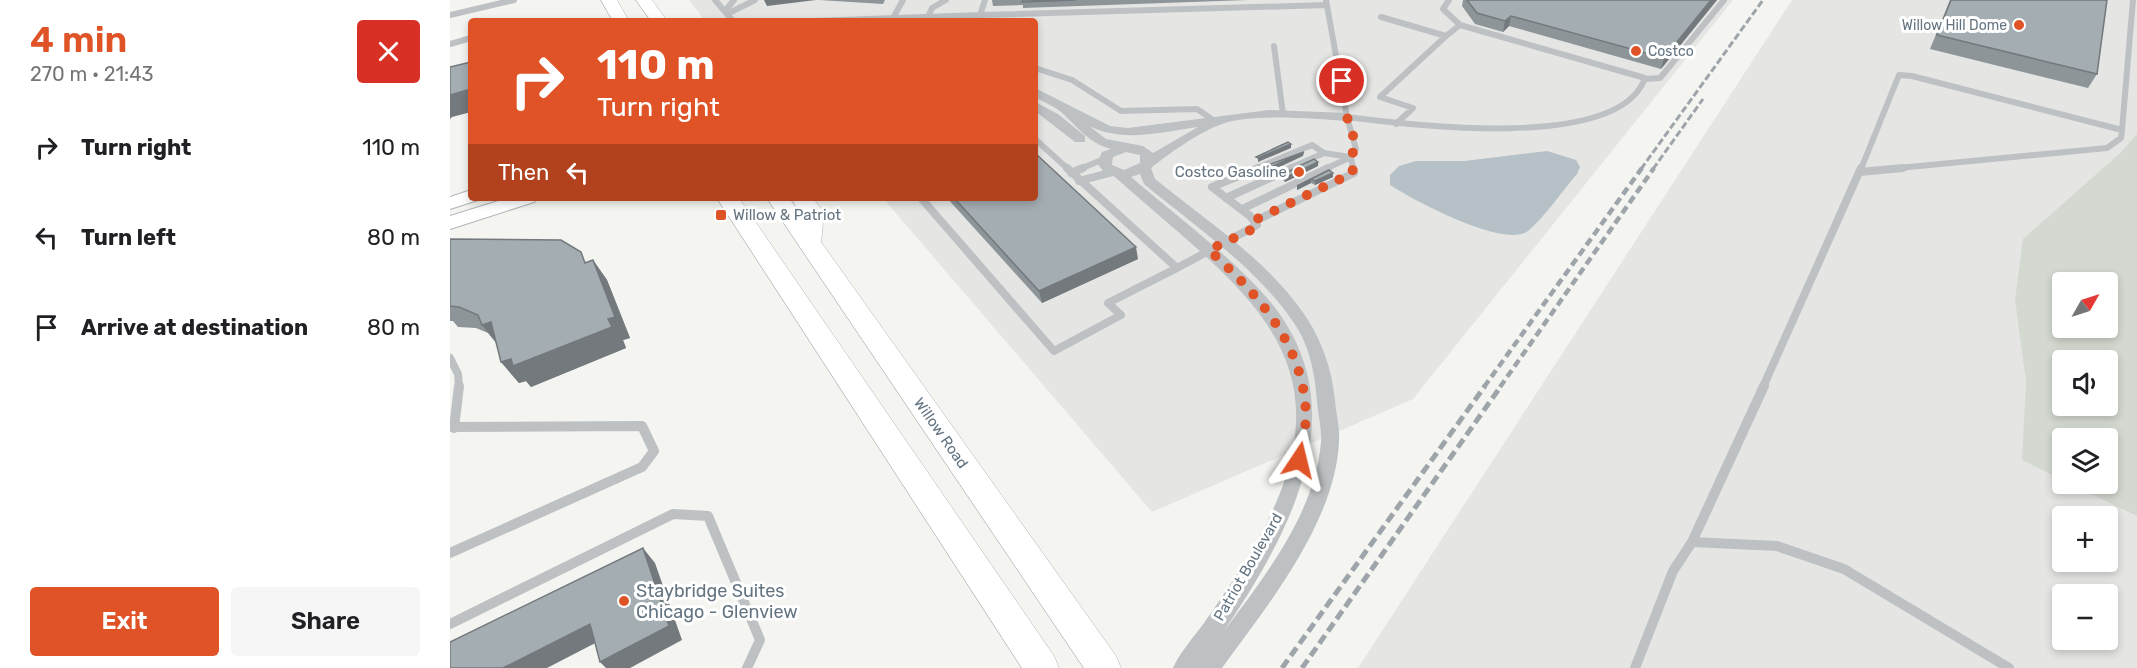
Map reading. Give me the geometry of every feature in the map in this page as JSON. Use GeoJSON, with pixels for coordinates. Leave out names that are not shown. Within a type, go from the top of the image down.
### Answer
{"type":"FeatureCollection","features":[{"type":"Feature","properties":{"kind":"main road"},"geometry":{"type":"LineString","coordinates":[[646,3],[657,18]]}},
{"type":"Feature","properties":{"kind":"main road"},"geometry":{"type":"LineString","coordinates":[[646,3],[662,18]]}},
{"type":"Feature","properties":{"kind":"main road"},"geometry":{"type":"LineString","coordinates":[[450,203],[468,197]]}},
{"type":"Feature","properties":{"kind":"main road"},"geometry":{"type":"LineString","coordinates":[[450,223],[518,201]]}},
{"type":"Feature","properties":{"kind":"main road"},"geometry":{"type":"LineString","coordinates":[[730,201],[1042,668]]}},
{"type":"Feature","properties":{"kind":"main road","name":"Willow Road"},"geometry":{"type":"LineString","coordinates":[[780,201],[1104,668]]}},
{"type":"Feature","properties":{"kind":"main road"},"geometry":{"type":"LineString","coordinates":[[804,201],[813,213],[809,243]]}},
{"type":"Feature","properties":{"kind":"street","name":"Patriot Boulevard"},"geometry":{"type":"LineString","coordinates":[[1038,94],[1065,110],[1101,142],[1147,153],[1146,166],[1149,181],[1216,247],[1268,309],[1291,351],[1302,381],[1306,420],[1290,491],[1273,529],[1212,629],[1184,668]]}},
{"type":"Feature","properties":{"kind":"street","name":"Patriot Boulevard"},"geometry":{"type":"LineString","coordinates":[[1038,108],[1054,117],[1104,159],[1105,166],[1270,284],[1302,321],[1318,357],[1324,381],[1330,442],[1312,512],[1272,583],[1209,668]]}},
{"type":"Feature","properties":{"kind":"street"},"geometry":{"type":"LineString","coordinates":[[1065,110],[1107,130],[1128,132],[1165,129],[1196,122],[1216,122],[1242,116],[1283,114],[1347,117]]}},
{"type":"Feature","properties":{"kind":"street"},"geometry":{"type":"LineString","coordinates":[[1104,159],[1112,152],[1156,141],[1196,122]]}},
{"type":"Feature","properties":{"kind":"street"},"geometry":{"type":"LineString","coordinates":[[1116,172],[1132,172],[1146,166],[1166,150],[1216,122]]}},
{"type":"Feature","properties":{"kind":"lane"},"geometry":{"type":"LineString","coordinates":[[478,0],[482,8]]}},
{"type":"Feature","properties":{"kind":"lane"},"geometry":{"type":"LineString","coordinates":[[450,15],[514,0]]}},
{"type":"Feature","properties":{"kind":"lane"},"geometry":{"type":"LineString","coordinates":[[715,0],[730,18]]}},
{"type":"Feature","properties":{"kind":"lane"},"geometry":{"type":"LineString","coordinates":[[726,13],[734,0]]}},
{"type":"Feature","properties":{"kind":"lane"},"geometry":{"type":"LineString","coordinates":[[726,13],[755,0]]}},
{"type":"Feature","properties":{"kind":"lane"},"geometry":{"type":"LineString","coordinates":[[903,0],[894,18],[979,18],[1014,14],[1326,3],[1347,117],[1356,145],[1351,157],[1353,173],[1255,220]]}},
{"type":"Feature","properties":{"kind":"lane"},"geometry":{"type":"LineString","coordinates":[[925,18],[932,8],[946,0]]}},
{"type":"Feature","properties":{"kind":"lane"},"geometry":{"type":"LineString","coordinates":[[979,18],[985,0]]}},
{"type":"Feature","properties":{"kind":"lane"},"geometry":{"type":"LineString","coordinates":[[1449,0],[1443,9],[1460,25],[1645,79],[1660,78],[1724,0]]}},
{"type":"Feature","properties":{"kind":"lane"},"geometry":{"type":"LineString","coordinates":[[1860,172],[2107,148],[2121,138],[2133,0]]}},
{"type":"Feature","properties":{"kind":"lane"},"geometry":{"type":"LineString","coordinates":[[1013,18],[1014,14]]}},
{"type":"Feature","properties":{"kind":"lane"},"geometry":{"type":"LineString","coordinates":[[1381,17],[1446,36]]}},
{"type":"Feature","properties":{"kind":"lane"},"geometry":{"type":"LineString","coordinates":[[1396,124],[1413,108],[1380,97],[1460,25]]}},
{"type":"Feature","properties":{"kind":"lane"},"geometry":{"type":"LineString","coordinates":[[450,44],[468,39]]}},
{"type":"Feature","properties":{"kind":"lane"},"geometry":{"type":"LineString","coordinates":[[1274,46],[1283,114]]}},
{"type":"Feature","properties":{"kind":"lane"},"geometry":{"type":"LineString","coordinates":[[1038,69],[1072,80],[1121,111],[1197,109],[1216,122]]}},
{"type":"Feature","properties":{"kind":"lane"},"geometry":{"type":"LineString","coordinates":[[1635,668],[1673,571],[1692,542],[1860,172],[1899,75],[1948,85],[2122,130]]}},
{"type":"Feature","properties":{"kind":"lane"},"geometry":{"type":"LineString","coordinates":[[1347,117],[1396,124],[1471,130],[1558,124],[1625,105],[1640,92],[1645,79]]}},
{"type":"Feature","properties":{"kind":"lane"},"geometry":{"type":"LineString","coordinates":[[1038,142],[1176,268]]}},
{"type":"Feature","properties":{"kind":"lane"},"geometry":{"type":"LineString","coordinates":[[924,201],[1054,351],[1121,315],[1108,303],[1257,225],[1255,220],[1242,209],[1212,187],[1312,145],[1324,153],[1351,157]]}},
{"type":"Feature","properties":{"kind":"lane"},"geometry":{"type":"LineString","coordinates":[[1226,198],[1324,153]]}},
{"type":"Feature","properties":{"kind":"lane"},"geometry":{"type":"LineString","coordinates":[[1242,209],[1351,157]]}},
{"type":"Feature","properties":{"kind":"lane"},"geometry":{"type":"LineString","coordinates":[[1071,173],[1104,159]]}},
{"type":"Feature","properties":{"kind":"lane"},"geometry":{"type":"LineString","coordinates":[[1079,181],[1116,172]]}},
{"type":"Feature","properties":{"kind":"lane"},"geometry":{"type":"LineString","coordinates":[[450,358],[454,364],[460,400],[452,428],[642,426],[654,451],[642,467],[450,553]]}},
{"type":"Feature","properties":{"kind":"lane"},"geometry":{"type":"LineString","coordinates":[[450,624],[673,514],[708,516],[760,640],[747,668]]}},
{"type":"Feature","properties":{"kind":"lane"},"geometry":{"type":"LineString","coordinates":[[1692,542],[1776,546],[1844,569],[2009,668]]}},
{"type":"Feature","properties":{"kind":"shaded area"},"geometry":{"type":"Polygon","coordinates":[[[689,0],[1733,0],[1413,399],[1152,512],[886,201],[1038,201],[1038,18],[703,18],[689,0]]]}},
{"type":"Feature","properties":{"kind":"shaded area"},"geometry":{"type":"Polygon","coordinates":[[[1792,0],[2137,0],[2137,668],[1358,668],[1792,0]]]}},
{"type":"Feature","properties":{"kind":"shaded area"},"geometry":{"type":"Polygon","coordinates":[[[2137,134],[2137,516],[2091,494],[2118,494],[2118,428],[2052,428],[2052,475],[2022,460],[2026,381],[2015,300],[2023,239],[2119,154],[2137,134]]]}},
{"type":"Feature","properties":{"kind":"shaded area"},"geometry":{"type":"Polygon","coordinates":[[[1547,151],[1576,160],[1580,167],[1577,174],[1541,218],[1528,231],[1516,235],[1500,234],[1459,220],[1390,185],[1390,175],[1399,166],[1416,161],[1464,161],[1547,151]]]}},
{"type":"Feature","properties":{"kind":"building"},"geometry":{"type":"Polygon","coordinates":[[[1023,0],[1076,0],[1022,2],[1023,0]]]}},
{"type":"Feature","properties":{"kind":"building","name":"Costco"},"geometry":{"type":"Polygon","coordinates":[[[1467,0],[1711,0],[1664,58],[1511,16],[1505,21],[1477,13],[1467,0]]]}},
{"type":"Feature","properties":{"kind":"building","name":"Willow Hill Dome"},"geometry":{"type":"Polygon","coordinates":[[[1951,0],[2107,0],[2097,74],[1937,35],[1951,0]]]}},
{"type":"Feature","properties":{"kind":"building"},"geometry":{"type":"Polygon","coordinates":[[[468,63],[468,90],[450,95],[450,67],[468,63]]]}},
{"type":"Feature","properties":{"kind":"building"},"geometry":{"type":"Polygon","coordinates":[[[1288,142],[1291,144],[1256,157],[1288,142]]]}},
{"type":"Feature","properties":{"kind":"building"},"geometry":{"type":"Polygon","coordinates":[[[1304,152],[1271,167],[1268,165],[1304,152]]]}},
{"type":"Feature","properties":{"kind":"building"},"geometry":{"type":"Polygon","coordinates":[[[1038,156],[1136,247],[1039,291],[957,201],[1038,201],[1038,156]]]}},
{"type":"Feature","properties":{"kind":"building"},"geometry":{"type":"Polygon","coordinates":[[[1314,159],[1318,162],[1285,178],[1282,175],[1297,167],[1314,159]]]}},
{"type":"Feature","properties":{"kind":"building"},"geometry":{"type":"Polygon","coordinates":[[[1329,170],[1333,173],[1315,181],[1311,179],[1329,170]]]}},
{"type":"Feature","properties":{"kind":"building"},"geometry":{"type":"Polygon","coordinates":[[[450,239],[561,240],[581,252],[585,263],[593,260],[615,317],[608,319],[612,327],[513,366],[511,359],[501,362],[491,322],[482,325],[478,315],[459,307],[450,306],[450,239]]]}},
{"type":"Feature","properties":{"kind":"building","name":"Staybridge Suites Chicago - Glenview"},"geometry":{"type":"Polygon","coordinates":[[[643,548],[669,626],[600,662],[590,624],[503,668],[450,668],[450,642],[643,548]]]}},
{"type":"Feature","properties":{"kind":"railway"},"geometry":{"type":"LineString","coordinates":[[1641,169],[1763,0]]}},
{"type":"Feature","properties":{"kind":"railway"},"geometry":{"type":"LineString","coordinates":[[1653,169],[1703,99]]}},
{"type":"Feature","properties":{"kind":"railway"},"geometry":{"type":"LineString","coordinates":[[1484,387],[1642,168]]}},
{"type":"Feature","properties":{"kind":"railway"},"geometry":{"type":"LineString","coordinates":[[1500,387],[1654,168]]}},
{"type":"Feature","properties":{"kind":"railway"},"geometry":{"type":"LineString","coordinates":[[1282,668],[1485,386]]}},
{"type":"Feature","properties":{"kind":"railway"},"geometry":{"type":"LineString","coordinates":[[1302,668],[1501,386]]}},
{"type":"Feature","properties":{"kind":"place","name":"Willow Hill Dome"},"geometry":{"type":"Point","coordinates":[2019,25]}},
{"type":"Feature","properties":{"kind":"place","name":"Costco"},"geometry":{"type":"Point","coordinates":[1636,51]}},
{"type":"Feature","properties":{"kind":"place","name":"Costco Gasoline"},"geometry":{"type":"Point","coordinates":[1299,172]}},
{"type":"Feature","properties":{"kind":"place","name":"Willow & Patriot"},"geometry":{"type":"Point","coordinates":[721,215]}},
{"type":"Feature","properties":{"kind":"place","name":"Staybridge Suites Chicago - Glenview"},"geometry":{"type":"Point","coordinates":[624,601]}},
{"type":"Feature","properties":{"kind":"route"},"geometry":{"type":"LineString","coordinates":[[1299,460],[1306,420],[1302,381],[1291,351],[1268,309],[1209,250],[1251,230],[1257,225],[1255,220],[1353,173],[1351,157],[1356,145],[1347,117],[1342,81]]}}]}
